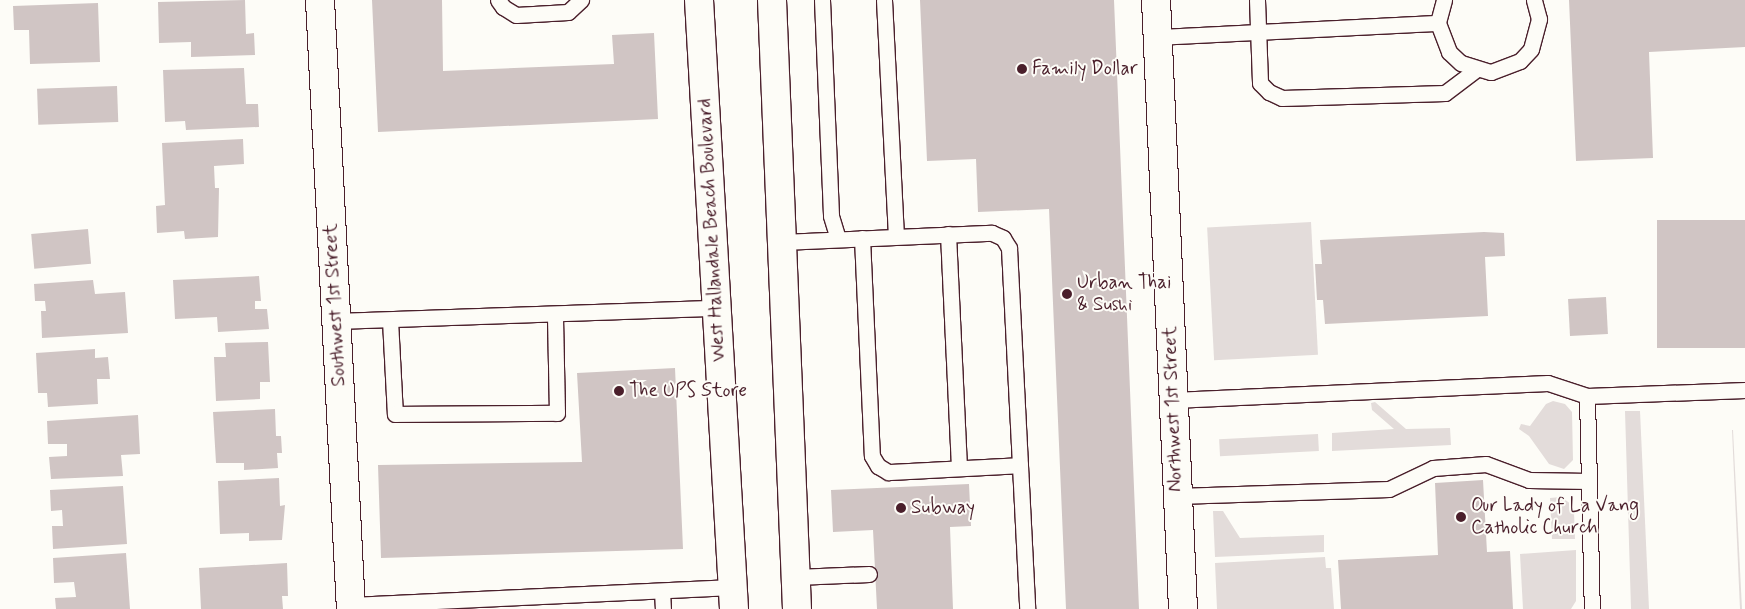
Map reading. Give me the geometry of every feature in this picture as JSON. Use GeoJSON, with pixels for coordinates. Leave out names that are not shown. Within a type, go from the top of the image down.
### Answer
{"type":"FeatureCollection","features":[{"type":"Feature","properties":{"kind":"street","name":"Southwest 1st Street"},"geometry":{"type":"LineString","coordinates":[[320,0],[351,607]]}},
{"type":"Feature","properties":{"kind":"street","name":"West Hallandale Beach Boulevard"},"geometry":{"type":"LineString","coordinates":[[699,0],[734,598]]}},
{"type":"Feature","properties":{"kind":"street"},"geometry":{"type":"LineString","coordinates":[[772,0],[798,609]]}},
{"type":"Feature","properties":{"kind":"street","name":"Northwest 1st Street"},"geometry":{"type":"LineString","coordinates":[[1156,0],[1183,609]]}},
{"type":"Feature","properties":{"kind":"lane"},"geometry":{"type":"LineString","coordinates":[[498,0],[502,7],[516,15],[568,12],[581,0]]}},
{"type":"Feature","properties":{"kind":"lane"},"geometry":{"type":"LineString","coordinates":[[822,0],[831,216],[838,239]]}},
{"type":"Feature","properties":{"kind":"lane"},"geometry":{"type":"LineString","coordinates":[[884,0],[896,236]]}},
{"type":"Feature","properties":{"kind":"lane"},"geometry":{"type":"LineString","coordinates":[[1257,0],[1260,82],[1269,92],[1282,98],[1445,93],[1476,70]]}},
{"type":"Feature","properties":{"kind":"lane"},"geometry":{"type":"LineString","coordinates":[[1444,0],[1438,23],[1450,52],[1476,70],[1491,72],[1506,68],[1520,61],[1530,49],[1539,19],[1534,0]]}},
{"type":"Feature","properties":{"kind":"lane"},"geometry":{"type":"LineString","coordinates":[[1158,37],[1438,23]]}},
{"type":"Feature","properties":{"kind":"lane"},"geometry":{"type":"LineString","coordinates":[[782,242],[992,232],[1002,238],[1009,248],[1027,609]]}},
{"type":"Feature","properties":{"kind":"lane"},"geometry":{"type":"LineString","coordinates":[[948,234],[959,468]]}},
{"type":"Feature","properties":{"kind":"lane"},"geometry":{"type":"LineString","coordinates":[[862,238],[872,456],[878,466],[888,472],[1020,465]]}},
{"type":"Feature","properties":{"kind":"lane"},"geometry":{"type":"LineString","coordinates":[[336,321],[716,308]]}},
{"type":"Feature","properties":{"kind":"lane"},"geometry":{"type":"LineString","coordinates":[[390,320],[395,414],[557,413],[555,314]]}},
{"type":"Feature","properties":{"kind":"lane"},"geometry":{"type":"LineString","coordinates":[[1173,400],[1548,383],[1587,396],[1745,390]]}},
{"type":"Feature","properties":{"kind":"lane"},"geometry":{"type":"LineString","coordinates":[[1587,396],[1592,609]]}},
{"type":"Feature","properties":{"kind":"lane"},"geometry":{"type":"LineString","coordinates":[[1177,496],[1388,489],[1433,468],[1486,464],[1530,480],[1589,481]]}},
{"type":"Feature","properties":{"kind":"lane"},"geometry":{"type":"LineString","coordinates":[[796,577],[869,574]]}},
{"type":"Feature","properties":{"kind":"lane"},"geometry":{"type":"LineString","coordinates":[[351,607],[476,604],[662,591],[734,598]]}},
{"type":"Feature","properties":{"kind":"lane"},"geometry":{"type":"LineString","coordinates":[[662,591],[663,609]]}},
{"type":"Feature","properties":{"kind":"shaded area"},"geometry":{"type":"Polygon","coordinates":[[[1311,222],[1318,355],[1214,360],[1207,227],[1311,222]]]}},
{"type":"Feature","properties":{"kind":"shaded area"},"geometry":{"type":"Polygon","coordinates":[[[1553,401],[1565,404],[1572,412],[1573,460],[1564,469],[1549,464],[1529,436],[1519,429],[1521,424],[1530,426],[1546,404],[1553,401]]]}},
{"type":"Feature","properties":{"kind":"shaded area"},"geometry":{"type":"Polygon","coordinates":[[[1375,402],[1406,429],[1450,428],[1451,445],[1332,451],[1332,433],[1394,429],[1372,410],[1371,403],[1375,402]]]}},
{"type":"Feature","properties":{"kind":"shaded area"},"geometry":{"type":"Polygon","coordinates":[[[1625,411],[1640,411],[1649,609],[1631,609],[1625,411]]]}},
{"type":"Feature","properties":{"kind":"shaded area"},"geometry":{"type":"Polygon","coordinates":[[[1733,430],[1742,609],[1740,609],[1733,430]]]}},
{"type":"Feature","properties":{"kind":"shaded area"},"geometry":{"type":"Polygon","coordinates":[[[1318,434],[1319,451],[1220,456],[1219,439],[1318,434]]]}},
{"type":"Feature","properties":{"kind":"shaded area"},"geometry":{"type":"Polygon","coordinates":[[[1561,497],[1571,504],[1574,512],[1575,539],[1552,539],[1550,498],[1561,497]]]}},
{"type":"Feature","properties":{"kind":"shaded area"},"geometry":{"type":"Polygon","coordinates":[[[1213,511],[1223,511],[1240,538],[1324,535],[1324,552],[1215,557],[1213,511]]]}},
{"type":"Feature","properties":{"kind":"shaded area"},"geometry":{"type":"Polygon","coordinates":[[[1576,550],[1576,601],[1571,609],[1523,609],[1520,554],[1576,550]]]}},
{"type":"Feature","properties":{"kind":"shaded area"},"geometry":{"type":"Polygon","coordinates":[[[1325,557],[1326,568],[1331,568],[1334,609],[1217,609],[1215,563],[1325,557]]]}},
{"type":"Feature","properties":{"kind":"building"},"geometry":{"type":"Polygon","coordinates":[[[245,0],[246,34],[254,33],[255,55],[191,57],[191,42],[159,43],[158,2],[245,0]]]}},
{"type":"Feature","properties":{"kind":"building"},"geometry":{"type":"Polygon","coordinates":[[[372,0],[442,0],[443,71],[614,64],[612,35],[654,33],[658,119],[378,132],[372,0]]]}},
{"type":"Feature","properties":{"kind":"building"},"geometry":{"type":"Polygon","coordinates":[[[920,0],[1114,0],[1139,609],[1066,609],[1049,209],[978,212],[976,159],[927,161],[920,0]]]}},
{"type":"Feature","properties":{"kind":"building"},"geometry":{"type":"Polygon","coordinates":[[[1569,0],[1745,0],[1745,47],[1649,52],[1653,158],[1576,161],[1569,0]]]}},
{"type":"Feature","properties":{"kind":"building"},"geometry":{"type":"Polygon","coordinates":[[[98,3],[100,62],[30,64],[29,30],[14,30],[13,6],[98,3]]]}},
{"type":"Feature","properties":{"kind":"building"},"geometry":{"type":"Polygon","coordinates":[[[244,68],[246,104],[258,104],[259,127],[186,130],[185,121],[165,122],[163,70],[244,68]]]}},
{"type":"Feature","properties":{"kind":"building"},"geometry":{"type":"Polygon","coordinates":[[[117,86],[118,122],[38,125],[37,89],[117,86]]]}},
{"type":"Feature","properties":{"kind":"building"},"geometry":{"type":"Polygon","coordinates":[[[243,139],[244,164],[214,166],[215,188],[219,188],[218,237],[185,239],[184,231],[157,233],[156,206],[165,205],[162,143],[243,139]]]}},
{"type":"Feature","properties":{"kind":"building"},"geometry":{"type":"Polygon","coordinates":[[[1657,220],[1745,220],[1745,348],[1657,348],[1657,220]]]}},
{"type":"Feature","properties":{"kind":"building"},"geometry":{"type":"Polygon","coordinates":[[[88,229],[91,264],[34,269],[31,234],[88,229]]]}},
{"type":"Feature","properties":{"kind":"building"},"geometry":{"type":"Polygon","coordinates":[[[1484,232],[1504,233],[1505,256],[1485,257],[1488,316],[1325,324],[1323,300],[1317,300],[1315,264],[1322,264],[1320,240],[1484,232]]]}},
{"type":"Feature","properties":{"kind":"building"},"geometry":{"type":"Polygon","coordinates":[[[259,276],[261,301],[255,301],[255,309],[267,309],[269,329],[218,332],[217,317],[175,319],[173,280],[259,276]]]}},
{"type":"Feature","properties":{"kind":"building"},"geometry":{"type":"Polygon","coordinates":[[[93,280],[95,294],[125,292],[128,333],[42,338],[41,311],[46,311],[45,301],[35,301],[34,284],[93,280]]]}},
{"type":"Feature","properties":{"kind":"building"},"geometry":{"type":"Polygon","coordinates":[[[1606,297],[1608,334],[1570,336],[1568,299],[1606,297]]]}},
{"type":"Feature","properties":{"kind":"building"},"geometry":{"type":"Polygon","coordinates":[[[268,342],[270,382],[260,382],[260,399],[216,401],[214,357],[226,357],[225,343],[268,342]]]}},
{"type":"Feature","properties":{"kind":"building"},"geometry":{"type":"Polygon","coordinates":[[[95,349],[95,358],[108,357],[110,379],[97,379],[98,404],[48,407],[47,393],[38,393],[36,353],[95,349]]]}},
{"type":"Feature","properties":{"kind":"building"},"geometry":{"type":"Polygon","coordinates":[[[675,368],[683,549],[381,558],[378,465],[582,462],[577,373],[675,368]]]}},
{"type":"Feature","properties":{"kind":"building"},"geometry":{"type":"Polygon","coordinates":[[[275,409],[276,436],[281,436],[282,453],[277,453],[278,468],[244,470],[244,463],[216,463],[213,412],[275,409]]]}},
{"type":"Feature","properties":{"kind":"building"},"geometry":{"type":"Polygon","coordinates":[[[138,415],[140,454],[121,455],[123,476],[51,479],[49,457],[67,456],[67,444],[48,444],[47,421],[138,415]]]}},
{"type":"Feature","properties":{"kind":"building"},"geometry":{"type":"Polygon","coordinates":[[[279,478],[280,506],[285,505],[282,540],[249,541],[249,533],[220,534],[218,481],[279,478]]]}},
{"type":"Feature","properties":{"kind":"building","name":"Our Lady of La Vang Catholic Church"},"geometry":{"type":"Polygon","coordinates":[[[1483,480],[1487,552],[1510,551],[1513,609],[1341,609],[1338,560],[1438,555],[1435,483],[1483,480]]]}},
{"type":"Feature","properties":{"kind":"building"},"geometry":{"type":"Polygon","coordinates":[[[969,484],[971,526],[950,527],[953,609],[877,609],[873,530],[833,532],[831,490],[969,484]]]}},
{"type":"Feature","properties":{"kind":"building"},"geometry":{"type":"Polygon","coordinates":[[[123,486],[127,544],[53,549],[52,526],[63,526],[62,510],[51,511],[50,490],[123,486]]]}},
{"type":"Feature","properties":{"kind":"building"},"geometry":{"type":"Polygon","coordinates":[[[126,553],[130,609],[56,609],[55,598],[76,597],[74,582],[54,583],[53,558],[126,553]]]}},
{"type":"Feature","properties":{"kind":"building"},"geometry":{"type":"Polygon","coordinates":[[[287,563],[288,596],[282,596],[283,609],[201,609],[199,568],[287,563]]]}},
{"type":"Feature","properties":{"kind":"place","name":"Family Dollar"},"geometry":{"type":"Point","coordinates":[1022,69]}},
{"type":"Feature","properties":{"kind":"place","name":"Urban Thai & Sushi"},"geometry":{"type":"Point","coordinates":[1067,294]}},
{"type":"Feature","properties":{"kind":"place","name":"The UPS Store"},"geometry":{"type":"Point","coordinates":[619,391]}},
{"type":"Feature","properties":{"kind":"place","name":"Subway"},"geometry":{"type":"Point","coordinates":[901,508]}},
{"type":"Feature","properties":{"kind":"place","name":"Our Lady of La Vang Catholic Church"},"geometry":{"type":"Point","coordinates":[1461,517]}}]}
